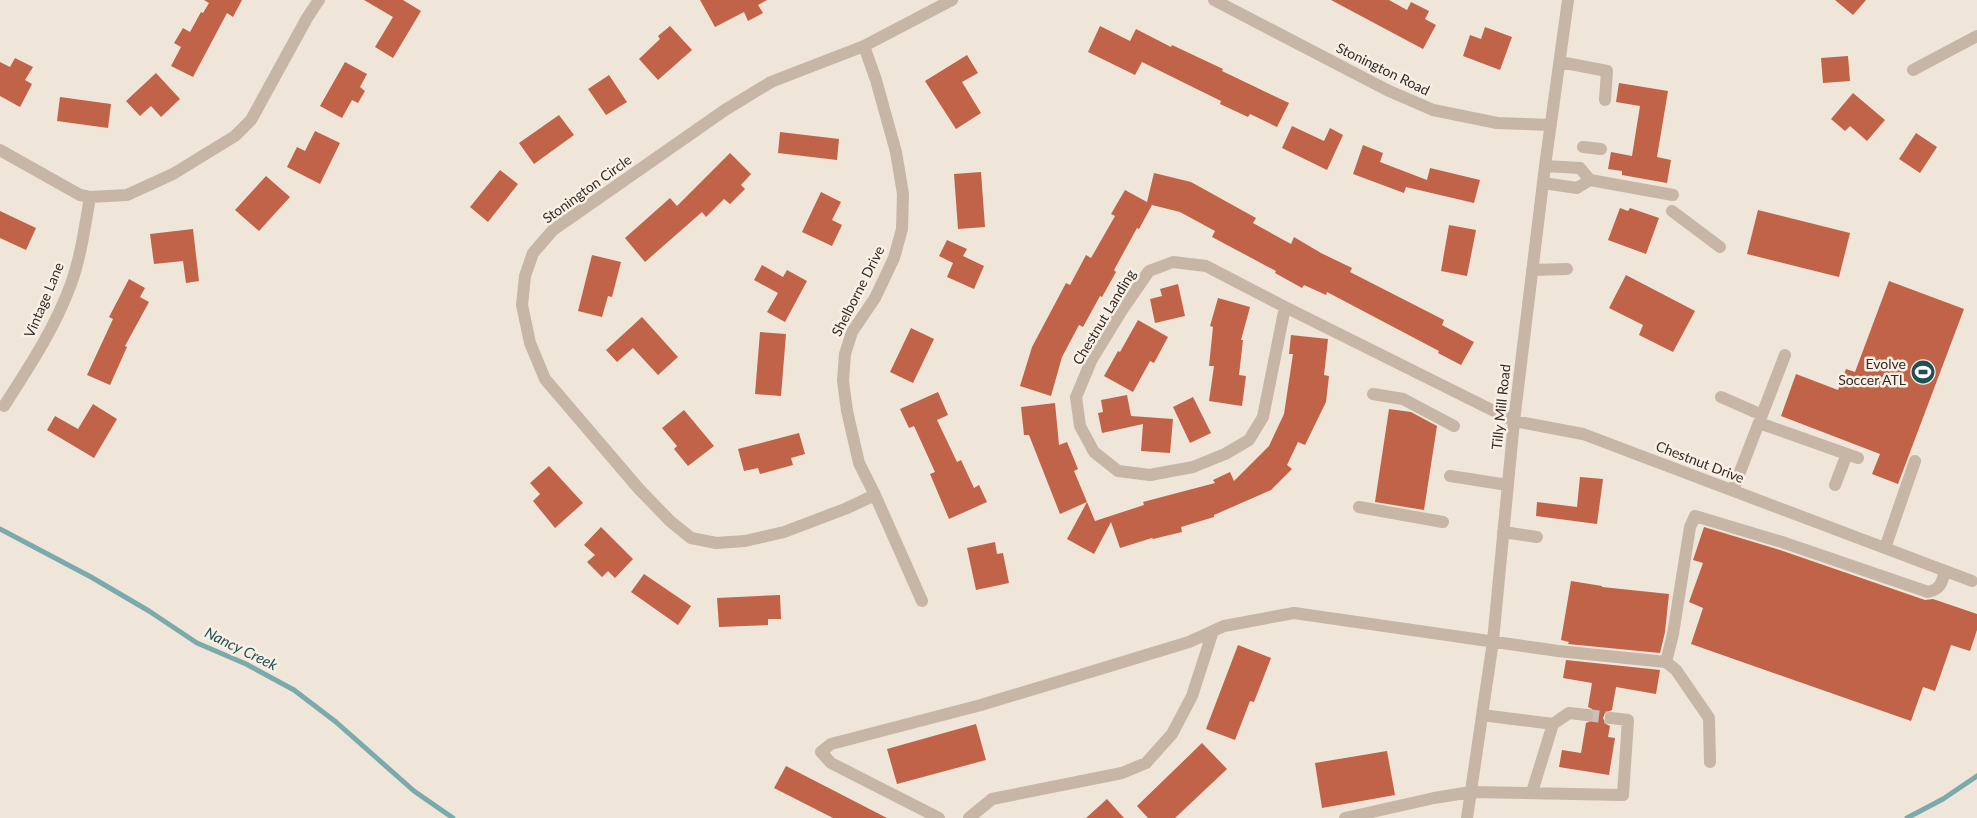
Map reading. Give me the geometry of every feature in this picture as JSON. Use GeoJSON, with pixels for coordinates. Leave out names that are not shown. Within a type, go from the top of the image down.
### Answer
{"type":"FeatureCollection","features":[{"type":"Feature","properties":{"kind":"street"},"geometry":{"type":"LineString","coordinates":[[0,150],[80,195],[90,197],[127,195],[173,174],[235,136],[252,120],[307,18],[319,0]]}},
{"type":"Feature","properties":{"kind":"street","name":"Stonington Circle"},"geometry":{"type":"LineString","coordinates":[[875,495],[845,509],[784,532],[746,541],[716,543],[691,538],[670,521],[639,489],[546,379],[530,343],[522,305],[525,276],[533,253],[553,230],[725,110],[771,82],[864,46],[952,0]]}},
{"type":"Feature","properties":{"kind":"street","name":"Stonington Road"},"geometry":{"type":"LineString","coordinates":[[1214,0],[1387,90],[1433,110],[1497,122],[1551,125]]}},
{"type":"Feature","properties":{"kind":"street","name":"Tilly Mill Road"},"geometry":{"type":"LineString","coordinates":[[1468,818],[1493,641],[1514,421],[1545,166],[1568,0]]}},
{"type":"Feature","properties":{"kind":"street"},"geometry":{"type":"LineString","coordinates":[[1913,70],[1977,36]]}},
{"type":"Feature","properties":{"kind":"street","name":"Shelborne Drive"},"geometry":{"type":"LineString","coordinates":[[864,46],[876,80],[896,152],[903,194],[902,229],[894,258],[875,298],[852,332],[845,354],[843,380],[847,410],[859,463],[922,601]]}},
{"type":"Feature","properties":{"kind":"street"},"geometry":{"type":"LineString","coordinates":[[1560,62],[1608,71],[1605,100]]}},
{"type":"Feature","properties":{"kind":"street"},"geometry":{"type":"LineString","coordinates":[[1582,147],[1601,149]]}},
{"type":"Feature","properties":{"kind":"street"},"geometry":{"type":"LineString","coordinates":[[1545,166],[1580,168],[1590,180],[1673,195]]}},
{"type":"Feature","properties":{"kind":"street"},"geometry":{"type":"LineString","coordinates":[[1543,184],[1577,188],[1590,180]]}},
{"type":"Feature","properties":{"kind":"street","name":"Vintage Lane"},"geometry":{"type":"LineString","coordinates":[[4,406],[45,341],[71,284],[81,246],[90,197]]}},
{"type":"Feature","properties":{"kind":"street"},"geometry":{"type":"LineString","coordinates":[[1672,212],[1720,247]]}},
{"type":"Feature","properties":{"kind":"street","name":"Chestnut Landing"},"geometry":{"type":"LineString","coordinates":[[1285,307],[1263,417],[1249,440],[1226,454],[1193,467],[1150,475],[1118,471],[1094,452],[1080,426],[1076,396],[1092,360],[1122,310],[1149,271],[1173,262],[1206,266],[1514,421]]}},
{"type":"Feature","properties":{"kind":"street"},"geometry":{"type":"LineString","coordinates":[[1532,270],[1567,269]]}},
{"type":"Feature","properties":{"kind":"street"},"geometry":{"type":"LineString","coordinates":[[1733,490],[1785,355]]}},
{"type":"Feature","properties":{"kind":"street"},"geometry":{"type":"LineString","coordinates":[[1373,394],[1403,399],[1454,426]]}},
{"type":"Feature","properties":{"kind":"street"},"geometry":{"type":"LineString","coordinates":[[1721,397],[1760,419],[1853,456],[1835,485]]}},
{"type":"Feature","properties":{"kind":"street","name":"Chestnut Drive"},"geometry":{"type":"LineString","coordinates":[[1514,421],[1583,434],[1972,581]]}},
{"type":"Feature","properties":{"kind":"street"},"geometry":{"type":"LineString","coordinates":[[1885,548],[1915,461]]}},
{"type":"Feature","properties":{"kind":"street"},"geometry":{"type":"LineString","coordinates":[[1450,476],[1508,485]]}},
{"type":"Feature","properties":{"kind":"street"},"geometry":{"type":"LineString","coordinates":[[1359,508],[1443,522]]}},
{"type":"Feature","properties":{"kind":"street"},"geometry":{"type":"LineString","coordinates":[[1666,662],[1673,634],[1690,527],[1695,516],[1774,539],[1928,592],[1941,585],[1945,571]]}},
{"type":"Feature","properties":{"kind":"street"},"geometry":{"type":"LineString","coordinates":[[1503,532],[1537,537]]}},
{"type":"Feature","properties":{"kind":"street"},"geometry":{"type":"LineString","coordinates":[[939,818],[831,763],[821,752],[832,744],[981,705],[1189,642],[1224,626],[1294,614],[1558,651],[1666,662],[1676,670],[1709,718],[1710,762]]}},
{"type":"Feature","properties":{"kind":"street"},"geometry":{"type":"LineString","coordinates":[[969,818],[992,799],[1122,773],[1146,763],[1172,734],[1192,696],[1214,630]]}},
{"type":"Feature","properties":{"kind":"street"},"geometry":{"type":"LineString","coordinates":[[1532,792],[1553,724],[1569,713],[1587,715]]}},
{"type":"Feature","properties":{"kind":"street"},"geometry":{"type":"LineString","coordinates":[[1482,715],[1553,724]]}},
{"type":"Feature","properties":{"kind":"street"},"geometry":{"type":"LineString","coordinates":[[1346,818],[1434,798],[1471,792],[1623,795],[1628,720],[1611,718]]}},
{"type":"Feature","properties":{"kind":"building"},"geometry":{"type":"Polygon","coordinates":[[[204,0],[242,0],[233,17],[227,13],[193,77],[171,66],[181,47],[174,43],[183,28],[190,32],[201,12],[203,13],[209,3],[204,0]]]}},
{"type":"Feature","properties":{"kind":"building"},"geometry":{"type":"Polygon","coordinates":[[[364,0],[403,0],[421,11],[393,58],[375,47],[393,17],[364,0]]]}},
{"type":"Feature","properties":{"kind":"building"},"geometry":{"type":"Polygon","coordinates":[[[700,0],[767,0],[758,5],[763,13],[748,21],[744,12],[715,27],[700,0]]]}},
{"type":"Feature","properties":{"kind":"building"},"geometry":{"type":"Polygon","coordinates":[[[1331,0],[1389,0],[1407,10],[1411,2],[1429,11],[1425,19],[1436,25],[1423,49],[1331,0]]]}},
{"type":"Feature","properties":{"kind":"building"},"geometry":{"type":"Polygon","coordinates":[[[1835,0],[1866,0],[1853,15],[1835,0]]]}},
{"type":"Feature","properties":{"kind":"building"},"geometry":{"type":"Polygon","coordinates":[[[670,26],[692,50],[658,80],[639,59],[660,39],[658,36],[670,26]]]}},
{"type":"Feature","properties":{"kind":"building"},"geometry":{"type":"Polygon","coordinates":[[[1100,26],[1130,41],[1136,29],[1171,47],[1172,45],[1223,69],[1222,71],[1289,103],[1277,127],[1250,114],[1248,117],[1220,104],[1221,101],[1142,62],[1135,75],[1088,52],[1100,26]]]}},
{"type":"Feature","properties":{"kind":"building"},"geometry":{"type":"Polygon","coordinates":[[[1485,27],[1512,37],[1500,70],[1463,56],[1470,35],[1481,39],[1485,27]]]}},
{"type":"Feature","properties":{"kind":"building"},"geometry":{"type":"Polygon","coordinates":[[[967,55],[978,73],[962,82],[981,113],[956,129],[925,81],[967,55]]]}},
{"type":"Feature","properties":{"kind":"building"},"geometry":{"type":"Polygon","coordinates":[[[1848,56],[1850,81],[1823,83],[1821,58],[1848,56]]]}},
{"type":"Feature","properties":{"kind":"building"},"geometry":{"type":"Polygon","coordinates":[[[15,58],[33,67],[25,80],[32,84],[20,107],[0,96],[0,62],[10,67],[15,58]]]}},
{"type":"Feature","properties":{"kind":"building"},"geometry":{"type":"Polygon","coordinates":[[[345,62],[367,74],[360,87],[365,91],[358,103],[352,100],[342,118],[320,106],[345,62]]]}},
{"type":"Feature","properties":{"kind":"building"},"geometry":{"type":"Polygon","coordinates":[[[156,73],[180,99],[161,117],[151,106],[140,116],[126,101],[156,73]]]}},
{"type":"Feature","properties":{"kind":"building"},"geometry":{"type":"Polygon","coordinates":[[[609,75],[627,102],[606,115],[588,89],[609,75]]]}},
{"type":"Feature","properties":{"kind":"building"},"geometry":{"type":"Polygon","coordinates":[[[1619,83],[1668,91],[1657,157],[1671,160],[1667,183],[1622,175],[1622,171],[1608,169],[1611,152],[1632,156],[1640,106],[1616,102],[1619,83]]]}},
{"type":"Feature","properties":{"kind":"building"},"geometry":{"type":"Polygon","coordinates":[[[1853,93],[1885,120],[1867,141],[1850,126],[1845,131],[1831,119],[1853,93]]]}},
{"type":"Feature","properties":{"kind":"building"},"geometry":{"type":"Polygon","coordinates":[[[60,97],[111,104],[108,128],[57,121],[60,97]]]}},
{"type":"Feature","properties":{"kind":"building"},"geometry":{"type":"Polygon","coordinates":[[[559,115],[574,135],[534,164],[519,143],[559,115]]]}},
{"type":"Feature","properties":{"kind":"building"},"geometry":{"type":"Polygon","coordinates":[[[1292,126],[1324,141],[1330,128],[1343,135],[1327,170],[1282,148],[1292,126]]]}},
{"type":"Feature","properties":{"kind":"building"},"geometry":{"type":"Polygon","coordinates":[[[315,131],[340,143],[320,184],[287,167],[297,147],[305,151],[315,131]]]}},
{"type":"Feature","properties":{"kind":"building"},"geometry":{"type":"Polygon","coordinates":[[[780,132],[839,139],[837,160],[778,153],[780,132]]]}},
{"type":"Feature","properties":{"kind":"building"},"geometry":{"type":"Polygon","coordinates":[[[1916,133],[1937,147],[1920,173],[1899,159],[1916,133]]]}},
{"type":"Feature","properties":{"kind":"building"},"geometry":{"type":"Polygon","coordinates":[[[1363,145],[1383,153],[1380,162],[1427,180],[1430,168],[1480,180],[1474,203],[1406,187],[1404,193],[1353,174],[1363,145]]]}},
{"type":"Feature","properties":{"kind":"building"},"geometry":{"type":"Polygon","coordinates":[[[730,153],[751,174],[741,185],[745,189],[730,204],[724,199],[706,217],[702,212],[645,262],[625,238],[670,198],[677,206],[730,153]]]}},
{"type":"Feature","properties":{"kind":"building"},"geometry":{"type":"Polygon","coordinates":[[[500,170],[518,184],[488,222],[470,207],[500,170]]]}},
{"type":"Feature","properties":{"kind":"building"},"geometry":{"type":"Polygon","coordinates":[[[981,172],[985,227],[958,229],[954,174],[981,172]]]}},
{"type":"Feature","properties":{"kind":"building"},"geometry":{"type":"Polygon","coordinates":[[[1154,173],[1191,182],[1256,218],[1253,223],[1291,244],[1294,237],[1352,268],[1350,272],[1444,320],[1442,325],[1474,342],[1461,365],[1438,353],[1439,351],[1327,292],[1326,295],[1304,285],[1302,288],[1275,273],[1276,271],[1212,237],[1215,231],[1180,212],[1152,205],[1114,270],[1116,272],[1102,297],[1100,296],[1083,327],[1079,325],[1062,357],[1051,396],[1020,386],[1032,347],[1066,283],[1070,285],[1086,255],[1091,258],[1115,216],[1111,214],[1125,190],[1147,202],[1154,173]]]}},
{"type":"Feature","properties":{"kind":"building"},"geometry":{"type":"Polygon","coordinates":[[[266,176],[290,197],[259,231],[235,210],[266,176]]]}},
{"type":"Feature","properties":{"kind":"building"},"geometry":{"type":"Polygon","coordinates":[[[821,192],[841,202],[832,220],[842,225],[832,246],[802,232],[821,192]]]}},
{"type":"Feature","properties":{"kind":"building"},"geometry":{"type":"Polygon","coordinates":[[[1620,208],[1628,211],[1630,208],[1659,218],[1646,254],[1608,240],[1620,208]]]}},
{"type":"Feature","properties":{"kind":"building"},"geometry":{"type":"Polygon","coordinates":[[[1758,210],[1850,233],[1839,277],[1747,254],[1758,210]]]}},
{"type":"Feature","properties":{"kind":"building"},"geometry":{"type":"Polygon","coordinates":[[[0,211],[36,228],[26,250],[0,238],[0,211]]]}},
{"type":"Feature","properties":{"kind":"building"},"geometry":{"type":"Polygon","coordinates":[[[1449,225],[1476,230],[1467,276],[1441,271],[1449,225]]]}},
{"type":"Feature","properties":{"kind":"building"},"geometry":{"type":"Polygon","coordinates":[[[193,229],[199,281],[186,283],[183,261],[154,264],[150,234],[193,229]]]}},
{"type":"Feature","properties":{"kind":"building"},"geometry":{"type":"Polygon","coordinates":[[[947,240],[967,249],[963,256],[984,266],[974,289],[947,277],[953,263],[939,256],[947,240]]]}},
{"type":"Feature","properties":{"kind":"building"},"geometry":{"type":"Polygon","coordinates":[[[592,255],[621,262],[612,297],[608,296],[602,317],[578,311],[592,255]]]}},
{"type":"Feature","properties":{"kind":"building"},"geometry":{"type":"Polygon","coordinates":[[[762,265],[783,277],[787,270],[807,281],[785,322],[767,312],[778,293],[754,280],[762,265]]]}},
{"type":"Feature","properties":{"kind":"building"},"geometry":{"type":"Polygon","coordinates":[[[1626,275],[1695,311],[1673,352],[1639,335],[1643,325],[1609,308],[1626,275]]]}},
{"type":"Feature","properties":{"kind":"building"},"geometry":{"type":"Polygon","coordinates":[[[129,279],[145,288],[140,297],[149,302],[125,346],[127,347],[110,385],[87,375],[113,319],[109,317],[129,279]]]}},
{"type":"Feature","properties":{"kind":"building"},"geometry":{"type":"Polygon","coordinates":[[[1889,281],[1964,309],[1898,484],[1872,474],[1880,454],[1781,416],[1796,374],[1838,390],[1846,369],[1855,372],[1889,281]]]}},
{"type":"Feature","properties":{"kind":"building"},"geometry":{"type":"Polygon","coordinates":[[[1178,284],[1185,316],[1155,323],[1150,299],[1162,296],[1160,289],[1178,284]]]}},
{"type":"Feature","properties":{"kind":"building"},"geometry":{"type":"Polygon","coordinates":[[[1218,298],[1250,307],[1241,340],[1243,340],[1239,375],[1246,376],[1242,406],[1209,401],[1214,366],[1209,366],[1213,327],[1210,326],[1218,298]]]}},
{"type":"Feature","properties":{"kind":"building"},"geometry":{"type":"Polygon","coordinates":[[[642,317],[678,357],[658,375],[633,348],[617,362],[606,350],[642,317]]]}},
{"type":"Feature","properties":{"kind":"building"},"geometry":{"type":"Polygon","coordinates":[[[1138,320],[1168,337],[1154,363],[1150,361],[1133,392],[1104,376],[1138,320]]]}},
{"type":"Feature","properties":{"kind":"building"},"geometry":{"type":"Polygon","coordinates":[[[911,328],[934,339],[913,383],[890,372],[911,328]]]}},
{"type":"Feature","properties":{"kind":"building"},"geometry":{"type":"Polygon","coordinates":[[[760,332],[786,334],[781,396],[755,394],[760,332]]]}},
{"type":"Feature","properties":{"kind":"building"},"geometry":{"type":"Polygon","coordinates":[[[1291,335],[1328,339],[1324,375],[1329,376],[1326,402],[1305,445],[1298,442],[1287,465],[1292,469],[1271,490],[1214,515],[1214,517],[1181,527],[1182,532],[1152,538],[1120,548],[1111,522],[1094,554],[1067,539],[1087,502],[1095,521],[1144,505],[1143,502],[1215,483],[1213,480],[1230,472],[1234,481],[1269,446],[1284,414],[1293,354],[1289,354],[1291,335]]]}},
{"type":"Feature","properties":{"kind":"building"},"geometry":{"type":"Polygon","coordinates":[[[938,392],[948,415],[937,420],[957,462],[961,460],[974,488],[979,485],[987,502],[949,519],[930,474],[935,472],[914,426],[909,428],[900,409],[938,392]]]}},
{"type":"Feature","properties":{"kind":"building"},"geometry":{"type":"Polygon","coordinates":[[[1127,395],[1131,416],[1173,419],[1170,453],[1141,451],[1143,424],[1102,433],[1098,413],[1103,412],[1101,400],[1127,395]]]}},
{"type":"Feature","properties":{"kind":"building"},"geometry":{"type":"Polygon","coordinates":[[[1193,397],[1211,433],[1190,443],[1173,407],[1193,397]]]}},
{"type":"Feature","properties":{"kind":"building"},"geometry":{"type":"Polygon","coordinates":[[[1055,403],[1059,445],[1067,442],[1078,469],[1074,471],[1087,502],[1060,514],[1029,435],[1024,435],[1021,407],[1055,403]]]}},
{"type":"Feature","properties":{"kind":"building"},"geometry":{"type":"Polygon","coordinates":[[[93,404],[117,419],[94,458],[47,430],[55,416],[78,429],[93,404]]]}},
{"type":"Feature","properties":{"kind":"building"},"geometry":{"type":"Polygon","coordinates":[[[1389,409],[1411,412],[1437,426],[1424,510],[1375,502],[1389,409]]]}},
{"type":"Feature","properties":{"kind":"building"},"geometry":{"type":"Polygon","coordinates":[[[684,410],[714,446],[688,466],[674,449],[677,446],[662,428],[684,410]]]}},
{"type":"Feature","properties":{"kind":"building"},"geometry":{"type":"Polygon","coordinates":[[[799,433],[805,454],[791,458],[793,465],[760,474],[758,468],[744,471],[738,449],[799,433]]]}},
{"type":"Feature","properties":{"kind":"building"},"geometry":{"type":"Polygon","coordinates":[[[549,466],[583,503],[555,528],[533,501],[540,494],[530,483],[549,466]]]}},
{"type":"Feature","properties":{"kind":"building"},"geometry":{"type":"Polygon","coordinates":[[[1580,477],[1603,479],[1597,524],[1536,516],[1537,502],[1577,507],[1580,477]]]}},
{"type":"Feature","properties":{"kind":"building"},"geometry":{"type":"Polygon","coordinates":[[[601,527],[633,559],[615,578],[608,571],[602,577],[587,562],[595,555],[584,545],[601,527]]]}},
{"type":"Feature","properties":{"kind":"building"},"geometry":{"type":"Polygon","coordinates":[[[1704,527],[1780,550],[1925,600],[1933,599],[1977,614],[1977,630],[1970,651],[1951,645],[1935,691],[1923,687],[1911,721],[1691,644],[1703,608],[1689,602],[1703,563],[1693,560],[1704,527]]]}},
{"type":"Feature","properties":{"kind":"building"},"geometry":{"type":"Polygon","coordinates":[[[995,542],[997,554],[1003,553],[1009,583],[976,590],[967,548],[995,542]]]}},
{"type":"Feature","properties":{"kind":"building"},"geometry":{"type":"Polygon","coordinates":[[[644,574],[691,606],[678,625],[631,592],[644,574]]]}},
{"type":"Feature","properties":{"kind":"building"},"geometry":{"type":"Polygon","coordinates":[[[1571,581],[1602,587],[1669,594],[1665,632],[1660,653],[1568,644],[1569,642],[1561,640],[1571,581]]]}},
{"type":"Feature","properties":{"kind":"building"},"geometry":{"type":"Polygon","coordinates":[[[780,595],[781,619],[768,619],[768,625],[719,627],[717,598],[780,595]]]}},
{"type":"Feature","properties":{"kind":"building"},"geometry":{"type":"Polygon","coordinates":[[[1238,645],[1271,658],[1254,702],[1250,701],[1235,740],[1206,729],[1238,645]]]}},
{"type":"Feature","properties":{"kind":"building"},"geometry":{"type":"Polygon","coordinates":[[[1566,660],[1660,670],[1656,694],[1616,687],[1612,710],[1605,713],[1603,718],[1606,724],[1610,726],[1608,737],[1615,738],[1609,775],[1559,767],[1562,750],[1581,753],[1586,723],[1593,720],[1595,715],[1592,709],[1588,707],[1592,683],[1563,678],[1566,660]]]}},
{"type":"Feature","properties":{"kind":"building"},"geometry":{"type":"Polygon","coordinates":[[[976,724],[986,760],[897,784],[887,749],[976,724]]]}},
{"type":"Feature","properties":{"kind":"building"},"geometry":{"type":"Polygon","coordinates":[[[1202,743],[1227,769],[1175,818],[1148,818],[1137,806],[1202,743]]]}},
{"type":"Feature","properties":{"kind":"building"},"geometry":{"type":"Polygon","coordinates":[[[1387,751],[1395,795],[1322,808],[1315,763],[1387,751]]]}},
{"type":"Feature","properties":{"kind":"building"},"geometry":{"type":"Polygon","coordinates":[[[786,766],[887,818],[833,818],[774,788],[786,766]]]}},
{"type":"Feature","properties":{"kind":"building"},"geometry":{"type":"Polygon","coordinates":[[[1107,799],[1124,818],[1086,818],[1107,799]]]}},
{"type":"Feature","properties":{"kind":"waterway","name":"Nancy Creek"},"geometry":{"type":"LineString","coordinates":[[0,529],[91,577],[149,611],[197,643],[246,664],[294,690],[336,722],[414,791],[453,818]]}},
{"type":"Feature","properties":{"kind":"waterway","name":"Nancy Creek"},"geometry":{"type":"LineString","coordinates":[[1907,818],[1943,799],[1977,776]]}},
{"type":"Feature","properties":{"kind":"tunnel"},"geometry":{"type":"LineString","coordinates":[[1587,715],[1611,718]]}},
{"type":"Feature","properties":{"kind":"place","name":"Evolve Soccer ATL"},"geometry":{"type":"Point","coordinates":[1923,372]}}]}
